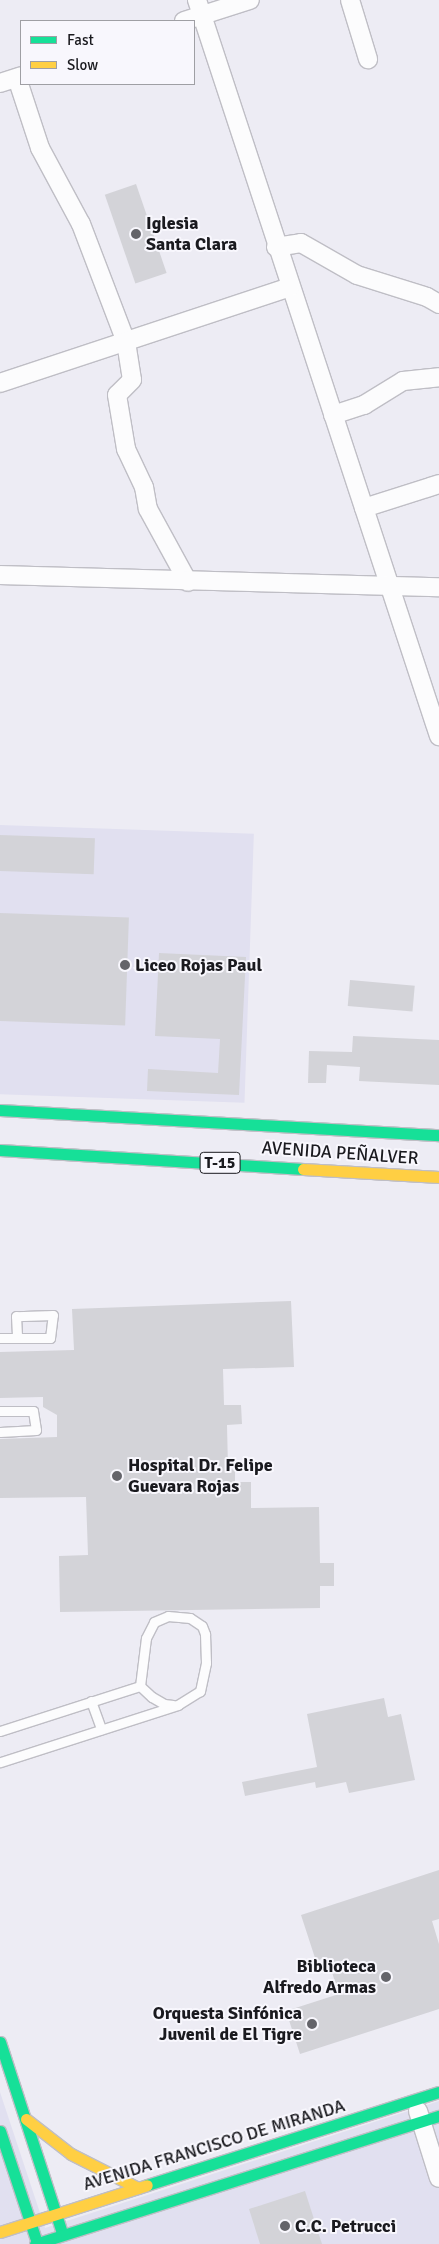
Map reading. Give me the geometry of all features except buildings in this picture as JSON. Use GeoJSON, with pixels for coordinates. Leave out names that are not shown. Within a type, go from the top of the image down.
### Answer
{"type":"FeatureCollection","features":[{"type":"Feature","properties":{"kind":"street"},"geometry":{"type":"LineString","coordinates":[[185,20],[200,8],[250,0]]}},
{"type":"Feature","properties":{"kind":"street"},"geometry":{"type":"LineString","coordinates":[[350,0],[368,59]]}},
{"type":"Feature","properties":{"kind":"street"},"geometry":{"type":"LineString","coordinates":[[200,8],[276,247],[439,736]]}},
{"type":"Feature","properties":{"kind":"street"},"geometry":{"type":"LineString","coordinates":[[0,83],[19,77]]}},
{"type":"Feature","properties":{"kind":"street"},"geometry":{"type":"LineString","coordinates":[[21,85],[40,148],[81,224],[126,342],[132,380],[117,395],[126,449],[144,487],[148,509],[188,582]]}},
{"type":"Feature","properties":{"kind":"street"},"geometry":{"type":"LineString","coordinates":[[276,247],[301,243],[357,275],[427,297],[439,304]]}},
{"type":"Feature","properties":{"kind":"street"},"geometry":{"type":"LineString","coordinates":[[0,383],[290,287]]}},
{"type":"Feature","properties":{"kind":"street"},"geometry":{"type":"LineString","coordinates":[[333,415],[364,405],[403,381],[439,377]]}},
{"type":"Feature","properties":{"kind":"street"},"geometry":{"type":"LineString","coordinates":[[364,508],[439,484]]}},
{"type":"Feature","properties":{"kind":"street"},"geometry":{"type":"LineString","coordinates":[[0,575],[188,582],[389,584],[439,587]]}},
{"type":"Feature","properties":{"kind":"street","name":"AVENIDA PEÑALVER"},"geometry":{"type":"LineString","coordinates":[[0,1110],[439,1135]]}},
{"type":"Feature","properties":{"kind":"street","name":"AVENIDA PEÑALVER"},"geometry":{"type":"LineString","coordinates":[[0,1150],[439,1177]]}},
{"type":"Feature","properties":{"kind":"street"},"geometry":{"type":"LineString","coordinates":[[0,2042],[64,2239]]}},
{"type":"Feature","properties":{"kind":"street","name":"AVENIDA FRANCISCO DE MIRANDA"},"geometry":{"type":"LineString","coordinates":[[0,2232],[439,2092]]}},
{"type":"Feature","properties":{"kind":"street"},"geometry":{"type":"LineString","coordinates":[[415,2100],[439,2178]]}},
{"type":"Feature","properties":{"kind":"street"},"geometry":{"type":"LineString","coordinates":[[0,2131],[37,2244],[64,2239],[439,2116]]}},
{"type":"Feature","properties":{"kind":"street"},"geometry":{"type":"LineString","coordinates":[[26,2119],[71,2154],[138,2188]]}},
{"type":"Feature","properties":{"kind":"lane"},"geometry":{"type":"LineString","coordinates":[[0,1338],[17,1338],[50,1338],[53,1315],[16,1316],[17,1338]]}},
{"type":"Feature","properties":{"kind":"lane"},"geometry":{"type":"LineString","coordinates":[[0,1411],[34,1411],[36,1430],[0,1432]]}},
{"type":"Feature","properties":{"kind":"lane"},"geometry":{"type":"LineString","coordinates":[[0,1762],[178,1705],[200,1690],[205,1679],[205,1634],[202,1626],[190,1618],[168,1616],[154,1622],[146,1638],[140,1686]]}},
{"type":"Feature","properties":{"kind":"lane"},"geometry":{"type":"LineString","coordinates":[[0,1731],[140,1686]]}},
{"type":"Feature","properties":{"kind":"lane"},"geometry":{"type":"LineString","coordinates":[[140,1686],[164,1704],[178,1705]]}},
{"type":"Feature","properties":{"kind":"lane"},"geometry":{"type":"LineString","coordinates":[[91,1701],[101,1729]]}},
{"type":"Feature","properties":{"kind":"shaded area","name":"Liceo Rojas Paul"},"geometry":{"type":"Polygon","coordinates":[[[0,825],[254,834],[244,1103],[0,1094],[0,825]]]}},
{"type":"Feature","properties":{"kind":"shaded area"},"geometry":{"type":"Polygon","coordinates":[[[0,2092],[45,2228],[439,2101],[439,2244],[0,2244],[0,2092]]]}},
{"type":"Feature","properties":{"kind":"traffic: fast"},"geometry":{"type":"LineString","coordinates":[[0,1110],[439,1135]]}},
{"type":"Feature","properties":{"kind":"traffic: fast"},"geometry":{"type":"LineString","coordinates":[[0,1150],[303,1169]]}},
{"type":"Feature","properties":{"kind":"traffic: fast"},"geometry":{"type":"LineString","coordinates":[[0,2042],[61,2230]]}},
{"type":"Feature","properties":{"kind":"traffic: fast"},"geometry":{"type":"LineString","coordinates":[[147,2185],[439,2092]]}},
{"type":"Feature","properties":{"kind":"traffic: fast"},"geometry":{"type":"LineString","coordinates":[[35,2244],[439,2116]]}},
{"type":"Feature","properties":{"kind":"traffic: fast"},"geometry":{"type":"LineString","coordinates":[[0,2131],[35,2237]]}},
{"type":"Feature","properties":{"kind":"traffic: slow"},"geometry":{"type":"LineString","coordinates":[[303,1169],[439,1177]]}},
{"type":"Feature","properties":{"kind":"traffic: slow"},"geometry":{"type":"LineString","coordinates":[[26,2119],[71,2154],[138,2188]]}},
{"type":"Feature","properties":{"kind":"traffic: slow"},"geometry":{"type":"LineString","coordinates":[[0,2232],[147,2185]]}},
{"type":"Feature","properties":{"kind":"place","name":"Iglesia Santa Clara"},"geometry":{"type":"Point","coordinates":[136,234]}},
{"type":"Feature","properties":{"kind":"place","name":"Liceo Rojas Paul"},"geometry":{"type":"Point","coordinates":[125,965]}},
{"type":"Feature","properties":{"kind":"place","name":"Hospital Dr. Felipe Guevara Rojas"},"geometry":{"type":"Point","coordinates":[117,1476]}},
{"type":"Feature","properties":{"kind":"place","name":"Biblioteca Alfredo Armas"},"geometry":{"type":"Point","coordinates":[386,1977]}},
{"type":"Feature","properties":{"kind":"place","name":"Orquesta Sinfónica Juvenil de El Tigre"},"geometry":{"type":"Point","coordinates":[312,2024]}},
{"type":"Feature","properties":{"kind":"place","name":"C.C. Petrucci"},"geometry":{"type":"Point","coordinates":[285,2226]}}]}
